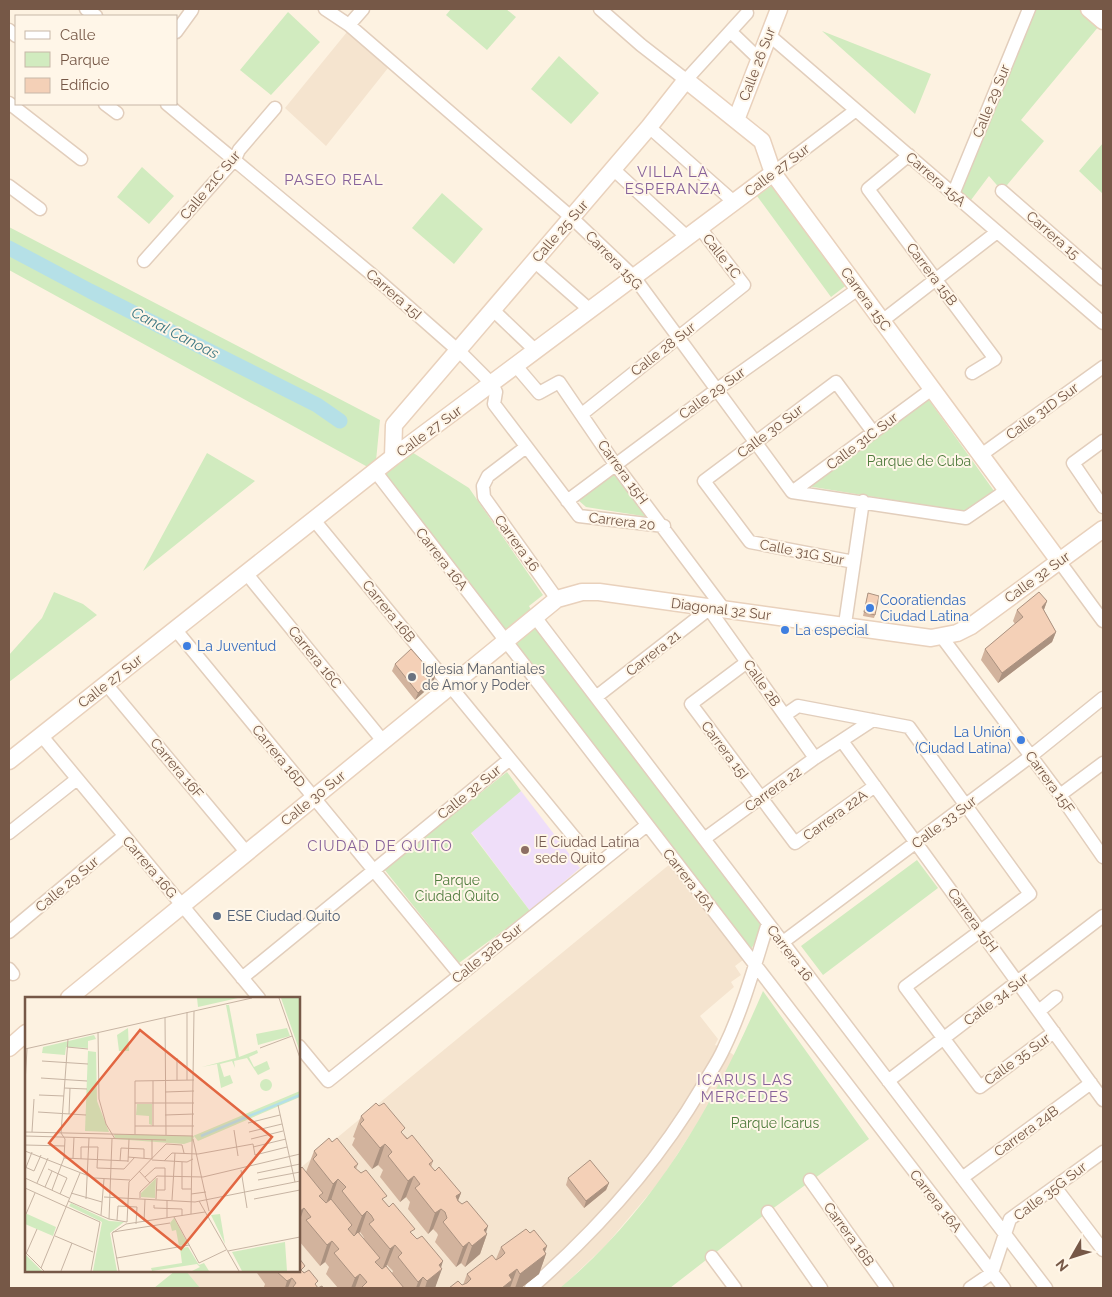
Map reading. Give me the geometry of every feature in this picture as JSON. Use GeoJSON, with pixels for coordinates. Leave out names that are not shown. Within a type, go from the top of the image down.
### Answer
{"type":"FeatureCollection","features":[{"type":"Feature","properties":{"kind":"street","name":"Carrera 15G"},"geometry":{"type":"LineString","coordinates":[[325,9],[349,25],[572,217],[634,277],[792,492]]}},
{"type":"Feature","properties":{"kind":"street"},"geometry":{"type":"LineString","coordinates":[[349,25],[363,9]]}},
{"type":"Feature","properties":{"kind":"street","name":"Carrera 15C"},"geometry":{"type":"LineString","coordinates":[[600,9],[641,45],[762,141],[773,173],[1103,621]]}},
{"type":"Feature","properties":{"kind":"street","name":"Calle 26 Sur"},"geometry":{"type":"LineString","coordinates":[[736,120],[779,9]]}},
{"type":"Feature","properties":{"kind":"street","name":"Calle 29 Sur"},"geometry":{"type":"LineString","coordinates":[[954,192],[1029,9]]}},
{"type":"Feature","properties":{"kind":"street"},"geometry":{"type":"LineString","coordinates":[[1089,9],[1103,21]]}},
{"type":"Feature","properties":{"kind":"street"},"geometry":{"type":"LineString","coordinates":[[178,29],[191,10]]}},
{"type":"Feature","properties":{"kind":"street","name":"Calle 25 Sur"},"geometry":{"type":"LineString","coordinates":[[393,456],[394,425],[649,127],[686,80],[747,13]]}},
{"type":"Feature","properties":{"kind":"street"},"geometry":{"type":"LineString","coordinates":[[731,32],[760,59]]}},
{"type":"Feature","properties":{"kind":"street","name":"Carrera 15A"},"geometry":{"type":"LineString","coordinates":[[769,35],[954,192],[997,232],[1103,323]]}},
{"type":"Feature","properties":{"kind":"street"},"geometry":{"type":"LineString","coordinates":[[9,103],[80,158]]}},
{"type":"Feature","properties":{"kind":"street"},"geometry":{"type":"LineString","coordinates":[[105,105],[117,114]]}},
{"type":"Feature","properties":{"kind":"street","name":"Carrera 15I"},"geometry":{"type":"LineString","coordinates":[[168,105],[235,159],[457,350],[492,384]]}},
{"type":"Feature","properties":{"kind":"street","name":"Calle 21C Sur"},"geometry":{"type":"LineString","coordinates":[[144,262],[235,159],[239,150],[275,108]]}},
{"type":"Feature","properties":{"kind":"street","name":"Calle 27 Sur"},"geometry":{"type":"LineString","coordinates":[[9,760],[393,456],[492,384],[856,110]]}},
{"type":"Feature","properties":{"kind":"street"},"geometry":{"type":"LineString","coordinates":[[649,127],[734,202]]}},
{"type":"Feature","properties":{"kind":"street","name":"Carrera 15B"},"geometry":{"type":"LineString","coordinates":[[909,155],[868,189],[995,359],[972,373]]}},
{"type":"Feature","properties":{"kind":"street"},"geometry":{"type":"LineString","coordinates":[[612,169],[687,237]]}},
{"type":"Feature","properties":{"kind":"street"},"geometry":{"type":"LineString","coordinates":[[9,186],[40,209]]}},
{"type":"Feature","properties":{"kind":"street","name":"Carrera 15"},"geometry":{"type":"LineString","coordinates":[[1002,191],[1103,279]]}},
{"type":"Feature","properties":{"kind":"street","name":"Calle 1C"},"geometry":{"type":"LineString","coordinates":[[700,228],[744,285]]}},
{"type":"Feature","properties":{"kind":"street"},"geometry":{"type":"LineString","coordinates":[[882,321],[997,232]]}},
{"type":"Feature","properties":{"kind":"street"},"geometry":{"type":"LineString","coordinates":[[534,261],[590,310]]}},
{"type":"Feature","properties":{"kind":"street","name":"Calle 28 Sur"},"geometry":{"type":"LineString","coordinates":[[582,414],[744,285]]}},
{"type":"Feature","properties":{"kind":"street","name":"Calle 29 Sur"},"geometry":{"type":"LineString","coordinates":[[567,501],[716,390],[858,289]]}},
{"type":"Feature","properties":{"kind":"street"},"geometry":{"type":"LineString","coordinates":[[492,309],[536,351]]}},
{"type":"Feature","properties":{"kind":"street","name":"Carrera 15H"},"geometry":{"type":"LineString","coordinates":[[516,366],[539,393],[558,382],[615,464],[664,526],[716,608]]}},
{"type":"Feature","properties":{"kind":"street","name":"Calle 31D Sur"},"geometry":{"type":"LineString","coordinates":[[981,455],[1103,367]]}},
{"type":"Feature","properties":{"kind":"street","name":"Calle 30 Sur"},"geometry":{"type":"LineString","coordinates":[[750,542],[704,481],[836,382],[873,432]]}},
{"type":"Feature","properties":{"kind":"street"},"geometry":{"type":"LineString","coordinates":[[492,384],[496,392],[494,404],[567,501]]}},
{"type":"Feature","properties":{"kind":"street","name":"Calle 31C Sur"},"geometry":{"type":"LineString","coordinates":[[792,492],[932,389]]}},
{"type":"Feature","properties":{"kind":"street"},"geometry":{"type":"LineString","coordinates":[[1103,441],[1073,463],[1103,507]]}},
{"type":"Feature","properties":{"kind":"street","name":"Carrera 16"},"geometry":{"type":"LineString","coordinates":[[526,447],[488,476],[483,486],[484,497],[557,598]]}},
{"type":"Feature","properties":{"kind":"street","name":"Carrera 16A"},"geometry":{"type":"LineString","coordinates":[[375,471],[1004,1288]]}},
{"type":"Feature","properties":{"kind":"street"},"geometry":{"type":"LineString","coordinates":[[792,492],[863,501],[966,518],[1007,490]]}},
{"type":"Feature","properties":{"kind":"street","name":"Carrera 20"},"geometry":{"type":"LineString","coordinates":[[567,501],[579,516],[664,526]]}},
{"type":"Feature","properties":{"kind":"street"},"geometry":{"type":"LineString","coordinates":[[845,624],[863,501]]}},
{"type":"Feature","properties":{"kind":"street","name":"Carrera 16B"},"geometry":{"type":"LineString","coordinates":[[314,520],[597,865]]}},
{"type":"Feature","properties":{"kind":"street","name":"Calle 32 Sur"},"geometry":{"type":"LineString","coordinates":[[941,636],[957,633],[971,626],[1103,528]]}},
{"type":"Feature","properties":{"kind":"street","name":"Calle 31G Sur"},"geometry":{"type":"LineString","coordinates":[[750,542],[854,562]]}},
{"type":"Feature","properties":{"kind":"street","name":"Carrera 16C"},"geometry":{"type":"LineString","coordinates":[[246,573],[383,741]]}},
{"type":"Feature","properties":{"kind":"street","name":"Diagonal 32 Sur"},"geometry":{"type":"LineString","coordinates":[[557,598],[582,592],[598,592],[845,624],[915,637],[941,636]]}},
{"type":"Feature","properties":{"kind":"street","name":"Calle 30 Sur"},"geometry":{"type":"LineString","coordinates":[[70,997],[557,598]]}},
{"type":"Feature","properties":{"kind":"street","name":"Calle 2B"},"geometry":{"type":"LineString","coordinates":[[716,608],[747,662],[815,758]]}},
{"type":"Feature","properties":{"kind":"street","name":"Carrera 21"},"geometry":{"type":"LineString","coordinates":[[596,698],[716,608]]}},
{"type":"Feature","properties":{"kind":"street","name":"Carrera 16"},"geometry":{"type":"LineString","coordinates":[[535,617],[1046,1288]]}},
{"type":"Feature","properties":{"kind":"street","name":"Carrera 16D"},"geometry":{"type":"LineString","coordinates":[[175,629],[460,975]]}},
{"type":"Feature","properties":{"kind":"street","name":"Carrera 15F"},"geometry":{"type":"LineString","coordinates":[[941,636],[1060,795],[1103,857]]}},
{"type":"Feature","properties":{"kind":"street","name":"Carrera 15I"},"geometry":{"type":"LineString","coordinates":[[747,662],[691,704],[795,843]]}},
{"type":"Feature","properties":{"kind":"street","name":"Carrera 16F"},"geometry":{"type":"LineString","coordinates":[[106,684],[247,852]]}},
{"type":"Feature","properties":{"kind":"street","name":"Calle 33 Sur"},"geometry":{"type":"LineString","coordinates":[[783,942],[1031,756],[1103,698]]}},
{"type":"Feature","properties":{"kind":"street"},"geometry":{"type":"LineString","coordinates":[[785,715],[798,706],[909,727],[964,806],[1030,894],[906,987],[944,1038]]}},
{"type":"Feature","properties":{"kind":"street","name":"Carrera 22"},"geometry":{"type":"LineString","coordinates":[[704,839],[815,758],[873,720]]}},
{"type":"Feature","properties":{"kind":"street","name":"Carrera 16G"},"geometry":{"type":"LineString","coordinates":[[41,735],[258,997]]}},
{"type":"Feature","properties":{"kind":"street","name":"Carrera 15H"},"geometry":{"type":"LineString","coordinates":[[842,740],[1103,1100]]}},
{"type":"Feature","properties":{"kind":"street","name":"Calle 32 Sur"},"geometry":{"type":"LineString","coordinates":[[242,978],[510,759]]}},
{"type":"Feature","properties":{"kind":"street"},"geometry":{"type":"LineString","coordinates":[[1060,795],[1103,763]]}},
{"type":"Feature","properties":{"kind":"street"},"geometry":{"type":"LineString","coordinates":[[9,833],[77,779]]}},
{"type":"Feature","properties":{"kind":"street","name":"Carrera 22A"},"geometry":{"type":"LineString","coordinates":[[795,843],[875,786]]}},
{"type":"Feature","properties":{"kind":"street","name":"Calle 32B Sur"},"geometry":{"type":"LineString","coordinates":[[300,1047],[328,1081],[648,825]]}},
{"type":"Feature","properties":{"kind":"street","name":"Calle 29 Sur"},"geometry":{"type":"LineString","coordinates":[[11,926],[124,836]]}},
{"type":"Feature","properties":{"kind":"street","name":"Calle 34 Sur"},"geometry":{"type":"LineString","coordinates":[[888,1081],[1103,916]]}},
{"type":"Feature","properties":{"kind":"street"},"geometry":{"type":"LineString","coordinates":[[531,1288],[564,1259],[611,1211],[648,1167],[684,1117],[724,1048],[768,923]]}},
{"type":"Feature","properties":{"kind":"street"},"geometry":{"type":"LineString","coordinates":[[1039,1011],[1056,997]]}},
{"type":"Feature","properties":{"kind":"street","name":"Calle 35 Sur"},"geometry":{"type":"LineString","coordinates":[[944,1038],[980,1087],[1054,1032]]}},
{"type":"Feature","properties":{"kind":"street"},"geometry":{"type":"LineString","coordinates":[[9,1048],[25,1034]]}},
{"type":"Feature","properties":{"kind":"street","name":"Carrera 24B"},"geometry":{"type":"LineString","coordinates":[[962,1178],[1091,1084]]}},
{"type":"Feature","properties":{"kind":"street","name":"Calle 35G Sur"},"geometry":{"type":"LineString","coordinates":[[992,1272],[1010,1219],[1103,1152]]}},
{"type":"Feature","properties":{"kind":"street","name":"Carrera 16B"},"geometry":{"type":"LineString","coordinates":[[810,1180],[888,1288]]}},
{"type":"Feature","properties":{"kind":"street"},"geometry":{"type":"LineString","coordinates":[[1055,1187],[1103,1250]]}},
{"type":"Feature","properties":{"kind":"street"},"geometry":{"type":"LineString","coordinates":[[768,1212],[822,1288]]}},
{"type":"Feature","properties":{"kind":"street"},"geometry":{"type":"LineString","coordinates":[[712,1257],[735,1288]]}},
{"type":"Feature","properties":{"kind":"street"},"geometry":{"type":"LineString","coordinates":[[970,1288],[992,1272]]}},
{"type":"Feature","properties":{"kind":"shaded area"},"geometry":{"type":"Polygon","coordinates":[[[347,32],[388,68],[326,146],[285,108],[347,32]]]}},
{"type":"Feature","properties":{"kind":"shaded area","name":"IE Ciudad Latina sede Quito"},"geometry":{"type":"Polygon","coordinates":[[[521,791],[580,868],[530,911],[471,832],[521,791]]]}},
{"type":"Feature","properties":{"kind":"shaded area","name":"ICARUS LAS MERCEDES"},"geometry":{"type":"Polygon","coordinates":[[[670,864],[743,960],[735,966],[741,975],[731,982],[734,987],[700,1016],[718,1039],[715,1045],[724,1048],[735,1056],[706,1110],[660,1181],[606,1245],[562,1287],[199,1288],[187,1272],[300,1272],[300,1168],[670,864]]]}},
{"type":"Feature","properties":{"kind":"green space"},"geometry":{"type":"Polygon","coordinates":[[[451,9],[506,9],[516,17],[487,50],[446,15],[451,9]]]}},
{"type":"Feature","properties":{"kind":"green space"},"geometry":{"type":"Polygon","coordinates":[[[1035,9],[1079,9],[1099,26],[1021,120],[1044,141],[1002,191],[989,176],[971,200],[961,192],[1035,9]]]}},
{"type":"Feature","properties":{"kind":"green space"},"geometry":{"type":"Polygon","coordinates":[[[288,12],[320,42],[271,95],[240,70],[288,12]]]}},
{"type":"Feature","properties":{"kind":"green space"},"geometry":{"type":"Polygon","coordinates":[[[822,31],[931,74],[915,114],[822,31]]]}},
{"type":"Feature","properties":{"kind":"green space"},"geometry":{"type":"Polygon","coordinates":[[[559,56],[599,93],[571,124],[531,89],[559,56]]]}},
{"type":"Feature","properties":{"kind":"green space"},"geometry":{"type":"Polygon","coordinates":[[[1103,143],[1103,194],[1079,171],[1103,143]]]}},
{"type":"Feature","properties":{"kind":"green space"},"geometry":{"type":"Polygon","coordinates":[[[142,167],[174,196],[149,224],[117,197],[142,167]]]}},
{"type":"Feature","properties":{"kind":"green space"},"geometry":{"type":"Polygon","coordinates":[[[774,184],[848,284],[831,297],[757,196],[774,184]]]}},
{"type":"Feature","properties":{"kind":"green space"},"geometry":{"type":"Polygon","coordinates":[[[442,193],[483,229],[454,264],[412,228],[442,193]]]}},
{"type":"Feature","properties":{"kind":"green space"},"geometry":{"type":"Polygon","coordinates":[[[9,227],[380,420],[375,471],[9,270],[9,227]]]}},
{"type":"Feature","properties":{"kind":"green space","name":"Parque de Cuba"},"geometry":{"type":"Polygon","coordinates":[[[929,400],[994,491],[967,512],[807,486],[929,400]]]}},
{"type":"Feature","properties":{"kind":"green space"},"geometry":{"type":"Polygon","coordinates":[[[407,449],[469,488],[543,595],[529,606],[535,617],[768,923],[749,952],[375,471],[407,449]]]}},
{"type":"Feature","properties":{"kind":"green space"},"geometry":{"type":"Polygon","coordinates":[[[207,453],[255,481],[143,571],[207,453]]]}},
{"type":"Feature","properties":{"kind":"green space"},"geometry":{"type":"Polygon","coordinates":[[[615,474],[649,517],[586,507],[578,500],[615,474]]]}},
{"type":"Feature","properties":{"kind":"green space"},"geometry":{"type":"Polygon","coordinates":[[[54,592],[83,604],[97,615],[9,682],[9,655],[42,618],[54,592]]]}},
{"type":"Feature","properties":{"kind":"green space","name":"Parque Ciudad Quito"},"geometry":{"type":"Polygon","coordinates":[[[507,772],[521,791],[471,833],[530,911],[459,963],[384,869],[507,772]]]}},
{"type":"Feature","properties":{"kind":"green space"},"geometry":{"type":"Polygon","coordinates":[[[917,860],[938,888],[823,975],[801,946],[917,860]]]}},
{"type":"Feature","properties":{"kind":"green space","name":"Parque Icarus"},"geometry":{"type":"Polygon","coordinates":[[[763,991],[869,1139],[768,1212],[670,1288],[560,1288],[594,1257],[625,1224],[679,1152],[724,1074],[763,991]]]}},
{"type":"Feature","properties":{"kind":"green space"},"geometry":{"type":"Polygon","coordinates":[[[174,1272],[187,1272],[200,1288],[154,1288],[174,1272]]]}},
{"type":"Feature","properties":{"kind":"building"},"geometry":{"type":"Polygon","coordinates":[[[1039,592],[1047,601],[1042,607],[1056,632],[1002,673],[985,649],[1023,617],[1017,610],[1039,592]]]}},
{"type":"Feature","properties":{"kind":"building","name":"Cooratiendas Ciudad Latina"},"geometry":{"type":"Polygon","coordinates":[[[868,593],[879,596],[875,615],[864,612],[868,593]]]}},
{"type":"Feature","properties":{"kind":"building","name":"Iglesia Manantiales de Amor y Poder"},"geometry":{"type":"Polygon","coordinates":[[[411,649],[435,676],[418,693],[395,664],[411,649]]]}},
{"type":"Feature","properties":{"kind":"building"},"geometry":{"type":"Polygon","coordinates":[[[376,1103],[379,1106],[384,1103],[405,1128],[401,1132],[407,1139],[412,1135],[433,1161],[429,1164],[435,1171],[439,1167],[461,1193],[456,1196],[458,1201],[462,1204],[467,1201],[488,1226],[484,1230],[487,1234],[472,1246],[469,1242],[463,1247],[443,1222],[447,1218],[445,1212],[441,1209],[435,1213],[415,1188],[420,1184],[414,1176],[408,1181],[388,1156],[392,1152],[389,1148],[385,1144],[380,1148],[360,1124],[364,1120],[361,1116],[376,1103]]]}},
{"type":"Feature","properties":{"kind":"building"},"geometry":{"type":"Polygon","coordinates":[[[329,1138],[332,1142],[337,1138],[358,1164],[354,1167],[361,1173],[366,1170],[387,1196],[382,1199],[389,1207],[393,1203],[415,1229],[410,1232],[417,1239],[422,1236],[443,1261],[439,1265],[442,1269],[427,1281],[423,1277],[418,1282],[398,1257],[402,1253],[395,1245],[390,1249],[369,1224],[374,1220],[371,1215],[367,1211],[362,1216],[342,1191],[346,1187],[338,1179],[333,1184],[313,1159],[317,1155],[314,1151],[329,1138]]]}},
{"type":"Feature","properties":{"kind":"building"},"geometry":{"type":"Polygon","coordinates":[[[590,1160],[609,1183],[586,1201],[568,1178],[590,1160]]]}},
{"type":"Feature","properties":{"kind":"building"},"geometry":{"type":"Polygon","coordinates":[[[302,1167],[323,1193],[319,1196],[326,1203],[331,1199],[352,1225],[348,1229],[354,1236],[358,1232],[380,1258],[375,1262],[382,1269],[386,1266],[404,1288],[362,1287],[367,1282],[360,1274],[355,1278],[334,1253],[339,1249],[332,1241],[327,1245],[306,1220],[311,1217],[304,1208],[300,1211],[300,1169],[302,1167]]]}},
{"type":"Feature","properties":{"kind":"building"},"geometry":{"type":"Polygon","coordinates":[[[526,1229],[530,1233],[534,1230],[547,1246],[543,1249],[546,1254],[520,1274],[517,1269],[509,1275],[512,1280],[502,1288],[449,1288],[458,1281],[462,1285],[467,1283],[471,1279],[467,1274],[492,1255],[496,1260],[501,1257],[505,1253],[501,1247],[526,1229]]]}},
{"type":"Feature","properties":{"kind":"building"},"geometry":{"type":"Polygon","coordinates":[[[300,1259],[305,1266],[301,1270],[304,1273],[309,1270],[318,1281],[315,1284],[318,1288],[294,1288],[296,1283],[292,1278],[287,1281],[277,1272],[300,1272],[300,1259]]]}},
{"type":"Feature","properties":{"kind":"waterway","name":"Canal Canoas"},"geometry":{"type":"LineString","coordinates":[[9,248],[90,291],[317,405],[340,421]]}},
{"type":"Feature","properties":{"kind":"place","name":"Cooratiendas Ciudad Latina"},"geometry":{"type":"Point","coordinates":[870,608]}},
{"type":"Feature","properties":{"kind":"place","name":"La especial"},"geometry":{"type":"Point","coordinates":[785,630]}},
{"type":"Feature","properties":{"kind":"place","name":"La Juventud"},"geometry":{"type":"Point","coordinates":[187,646]}},
{"type":"Feature","properties":{"kind":"place","name":"Iglesia Manantiales de Amor y Poder"},"geometry":{"type":"Point","coordinates":[412,677]}},
{"type":"Feature","properties":{"kind":"place","name":"La Unión (Ciudad Latina)"},"geometry":{"type":"Point","coordinates":[1021,740]}},
{"type":"Feature","properties":{"kind":"place","name":"IE Ciudad Latina sede Quito"},"geometry":{"type":"Point","coordinates":[525,850]}},
{"type":"Feature","properties":{"kind":"place","name":"ESE Ciudad Quito"},"geometry":{"type":"Point","coordinates":[217,916]}},
{"type":"Feature","properties":{"kind":"district","name":"PASEO REAL"},"geometry":{"type":"Point","coordinates":[334,180]}},
{"type":"Feature","properties":{"kind":"district","name":"VILLA LA ESPERANZA"},"geometry":{"type":"Point","coordinates":[673,180]}},
{"type":"Feature","properties":{"kind":"district","name":"CIUDAD DE QUITO"},"geometry":{"type":"Point","coordinates":[380,846]}},
{"type":"Feature","properties":{"kind":"district","name":"ICARUS LAS MERCEDES"},"geometry":{"type":"Point","coordinates":[745,1088]}}]}
